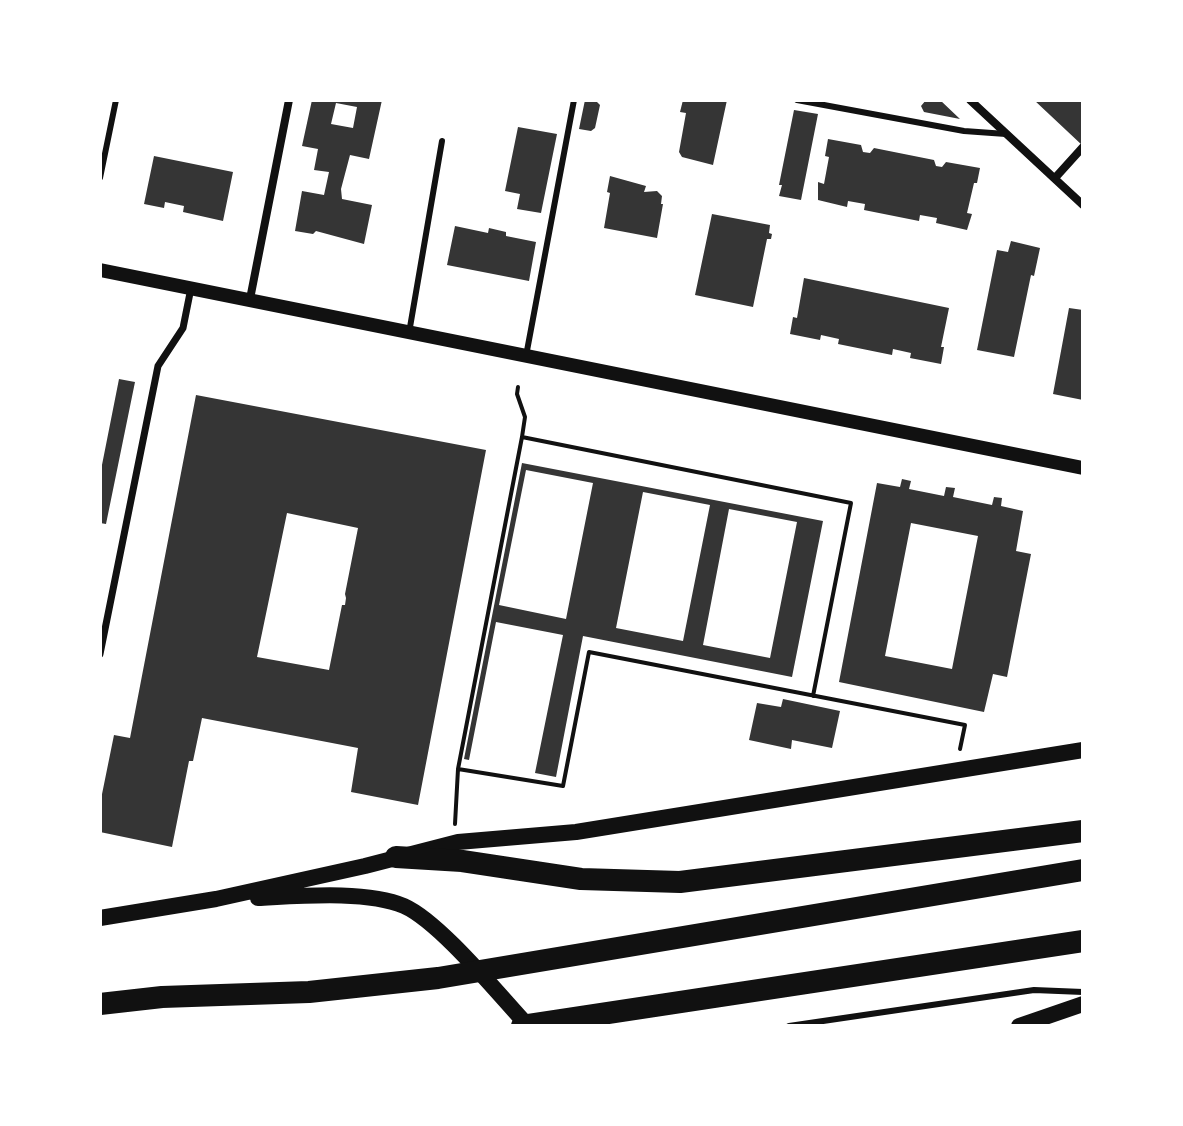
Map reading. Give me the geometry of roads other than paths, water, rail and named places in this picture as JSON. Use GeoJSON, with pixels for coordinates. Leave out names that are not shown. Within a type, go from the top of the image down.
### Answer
{"type":"FeatureCollection","features":[{"type":"Feature","properties":{"kind":"highway"},"geometry":{"type":"LineString","coordinates":[[396,857],[462,861],[581,879],[680,882],[1083,831]]}},
{"type":"Feature","properties":{"kind":"highway"},"geometry":{"type":"LineString","coordinates":[[100,1004],[162,997],[309,992],[438,978],[1083,870]]}},
{"type":"Feature","properties":{"kind":"highway"},"geometry":{"type":"LineString","coordinates":[[525,1026],[1083,941]]}},
{"type":"Feature","properties":{"kind":"main road"},"geometry":{"type":"LineString","coordinates":[[100,918],[216,899],[458,842],[576,832],[1083,750]]}},
{"type":"Feature","properties":{"kind":"main road"},"geometry":{"type":"LineString","coordinates":[[216,899],[310,896],[379,899],[406,907],[441,934],[525,1026]]}},
{"type":"Feature","properties":{"kind":"main road"},"geometry":{"type":"LineString","coordinates":[[1019,1026],[1083,1004]]}},
{"type":"Feature","properties":{"kind":"street"},"geometry":{"type":"LineString","coordinates":[[250,299],[289,100]]}},
{"type":"Feature","properties":{"kind":"street"},"geometry":{"type":"LineString","coordinates":[[970,100],[1083,205]]}},
{"type":"Feature","properties":{"kind":"street"},"geometry":{"type":"LineString","coordinates":[[1055,178],[1083,147]]}},
{"type":"Feature","properties":{"kind":"street"},"geometry":{"type":"LineString","coordinates":[[100,270],[1083,468]]}},
{"type":"Feature","properties":{"kind":"street"},"geometry":{"type":"LineString","coordinates":[[100,654],[158,366],[183,328],[191,288]]}},
{"type":"Feature","properties":{"kind":"lane"},"geometry":{"type":"LineString","coordinates":[[100,178],[116,100]]}},
{"type":"Feature","properties":{"kind":"lane"},"geometry":{"type":"LineString","coordinates":[[526,356],[574,100]]}},
{"type":"Feature","properties":{"kind":"lane"},"geometry":{"type":"LineString","coordinates":[[797,100],[964,131],[1006,134]]}},
{"type":"Feature","properties":{"kind":"lane"},"geometry":{"type":"LineString","coordinates":[[409,333],[442,141]]}},
{"type":"Feature","properties":{"kind":"lane"},"geometry":{"type":"LineString","coordinates":[[789,1026],[1034,990],[1083,992]]}},
{"type":"Feature","properties":{"kind":"lane"},"geometry":{"type":"LineString","coordinates":[[569,1019],[595,1026]]}}]}
